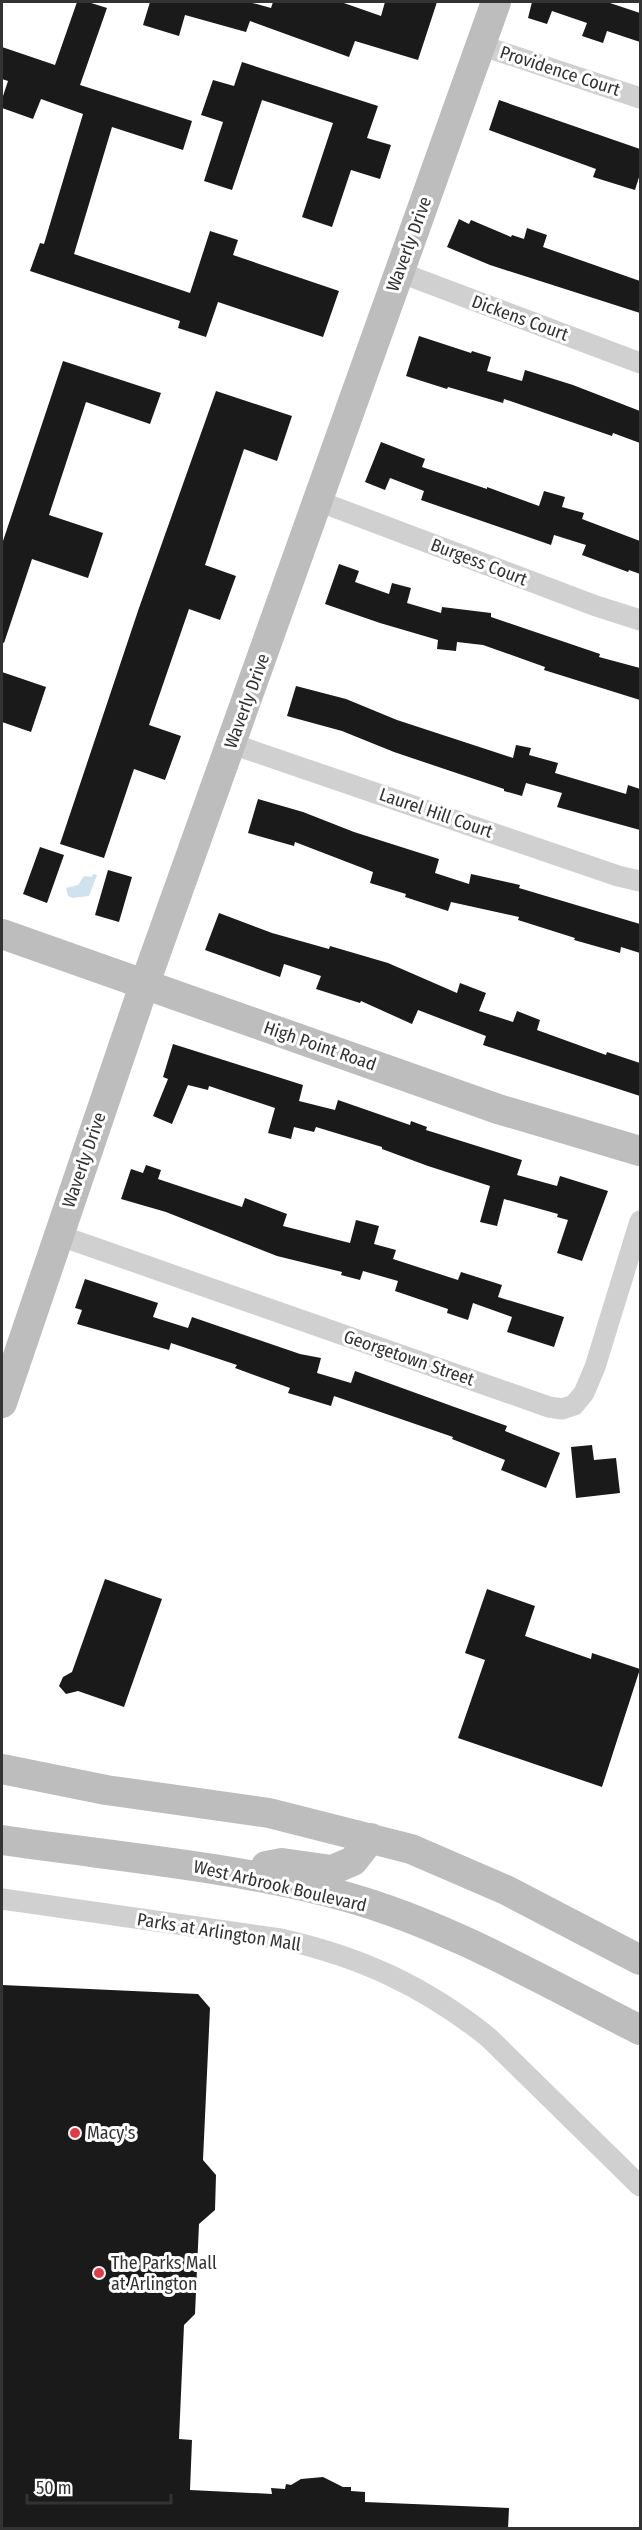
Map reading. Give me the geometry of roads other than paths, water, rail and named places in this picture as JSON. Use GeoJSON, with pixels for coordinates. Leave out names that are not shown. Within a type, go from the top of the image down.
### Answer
{"type":"FeatureCollection","features":[{"type":"Feature","properties":{"kind":"street","name":"Waverly Drive"},"geometry":{"type":"LineString","coordinates":[[2,1403],[146,985],[496,2]]}},
{"type":"Feature","properties":{"kind":"street","name":"Providence Court"},"geometry":{"type":"LineString","coordinates":[[480,45],[640,98]]}},
{"type":"Feature","properties":{"kind":"street","name":"Dickens Court"},"geometry":{"type":"LineString","coordinates":[[399,272],[640,363]]}},
{"type":"Feature","properties":{"kind":"street","name":"Burgess Court"},"geometry":{"type":"LineString","coordinates":[[318,501],[596,606],[640,620]]}},
{"type":"Feature","properties":{"kind":"street","name":"Laurel Hill Court"},"geometry":{"type":"LineString","coordinates":[[232,744],[618,876],[640,881]]}},
{"type":"Feature","properties":{"kind":"street","name":"High Point Road"},"geometry":{"type":"LineString","coordinates":[[2,934],[498,1108],[640,1150]]}},
{"type":"Feature","properties":{"kind":"street","name":"Georgetown Street"},"geometry":{"type":"LineString","coordinates":[[58,1235],[549,1407],[562,1409],[574,1405],[584,1393],[595,1367],[640,1221]]}},
{"type":"Feature","properties":{"kind":"street"},"geometry":{"type":"LineString","coordinates":[[2,1769],[106,1790],[269,1813],[411,1849],[506,1890],[640,1960]]}},
{"type":"Feature","properties":{"kind":"street"},"geometry":{"type":"LineString","coordinates":[[237,1872],[282,1863],[332,1870],[353,1861],[371,1838]]}},
{"type":"Feature","properties":{"kind":"street","name":"West Arbrook Boulevard"},"geometry":{"type":"LineString","coordinates":[[2,1840],[237,1872],[347,1897],[428,1926],[640,2030]]}},
{"type":"Feature","properties":{"kind":"street","name":"Parks at Arlington Mall"},"geometry":{"type":"LineString","coordinates":[[2,1899],[281,1939],[309,1945],[403,1979],[468,2021],[488,2037],[640,2186]]}},
{"type":"Feature","properties":{"kind":"water"},"geometry":{"type":"Polygon","coordinates":[[[93,874],[97,875],[89,896],[73,898],[68,896],[66,888],[78,885],[84,876],[92,877],[93,874]]]}},
{"type":"Feature","properties":{"kind":"place","name":"Macy's"},"geometry":{"type":"Point","coordinates":[75,2133]}},
{"type":"Feature","properties":{"kind":"place","name":"The Parks Mall at Arlington"},"geometry":{"type":"Point","coordinates":[99,2273]}}]}
